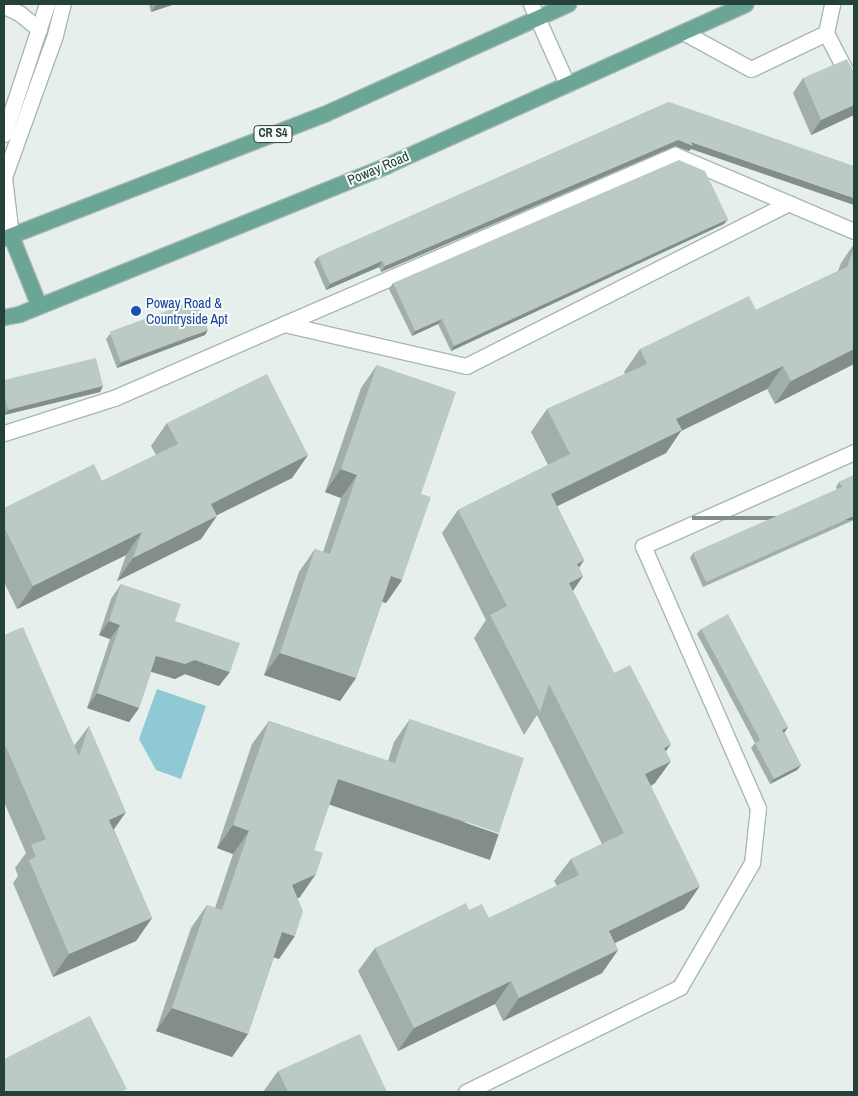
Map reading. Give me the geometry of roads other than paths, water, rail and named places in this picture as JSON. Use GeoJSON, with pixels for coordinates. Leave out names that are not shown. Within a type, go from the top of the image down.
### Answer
{"type":"FeatureCollection","features":[{"type":"Feature","properties":{"kind":"main road","name":"CR S4"},"geometry":{"type":"LineString","coordinates":[[8,237],[324,114],[568,4]]}},
{"type":"Feature","properties":{"kind":"main road","name":"Poway Road"},"geometry":{"type":"LineString","coordinates":[[4,317],[39,306],[387,165],[746,4]]}},
{"type":"Feature","properties":{"kind":"main road"},"geometry":{"type":"LineString","coordinates":[[8,237],[39,306]]}},
{"type":"Feature","properties":{"kind":"street"},"geometry":{"type":"LineString","coordinates":[[4,134],[47,4]]}},
{"type":"Feature","properties":{"kind":"street"},"geometry":{"type":"LineString","coordinates":[[8,237],[4,176],[55,34],[63,4]]}},
{"type":"Feature","properties":{"kind":"street"},"geometry":{"type":"LineString","coordinates":[[531,4],[568,84]]}},
{"type":"Feature","properties":{"kind":"street"},"geometry":{"type":"LineString","coordinates":[[832,4],[826,33],[854,87]]}},
{"type":"Feature","properties":{"kind":"street"},"geometry":{"type":"LineString","coordinates":[[4,6],[19,13],[39,30]]}},
{"type":"Feature","properties":{"kind":"street"},"geometry":{"type":"LineString","coordinates":[[683,32],[751,69],[826,33]]}},
{"type":"Feature","properties":{"kind":"street"},"geometry":{"type":"LineString","coordinates":[[4,433],[114,398],[675,155],[854,231]]}},
{"type":"Feature","properties":{"kind":"street"},"geometry":{"type":"LineString","coordinates":[[284,324],[466,366],[788,203]]}},
{"type":"Feature","properties":{"kind":"street"},"geometry":{"type":"LineString","coordinates":[[466,1092],[680,987],[752,863],[758,808],[644,546],[854,452]]}},
{"type":"Feature","properties":{"kind":"water"},"geometry":{"type":"Polygon","coordinates":[[[157,689],[206,706],[181,779],[156,770],[139,739],[157,689]]]}},
{"type":"Feature","properties":{"kind":"place","name":"Poway Road & Countryside Apt"},"geometry":{"type":"Point","coordinates":[136,311]}}]}
